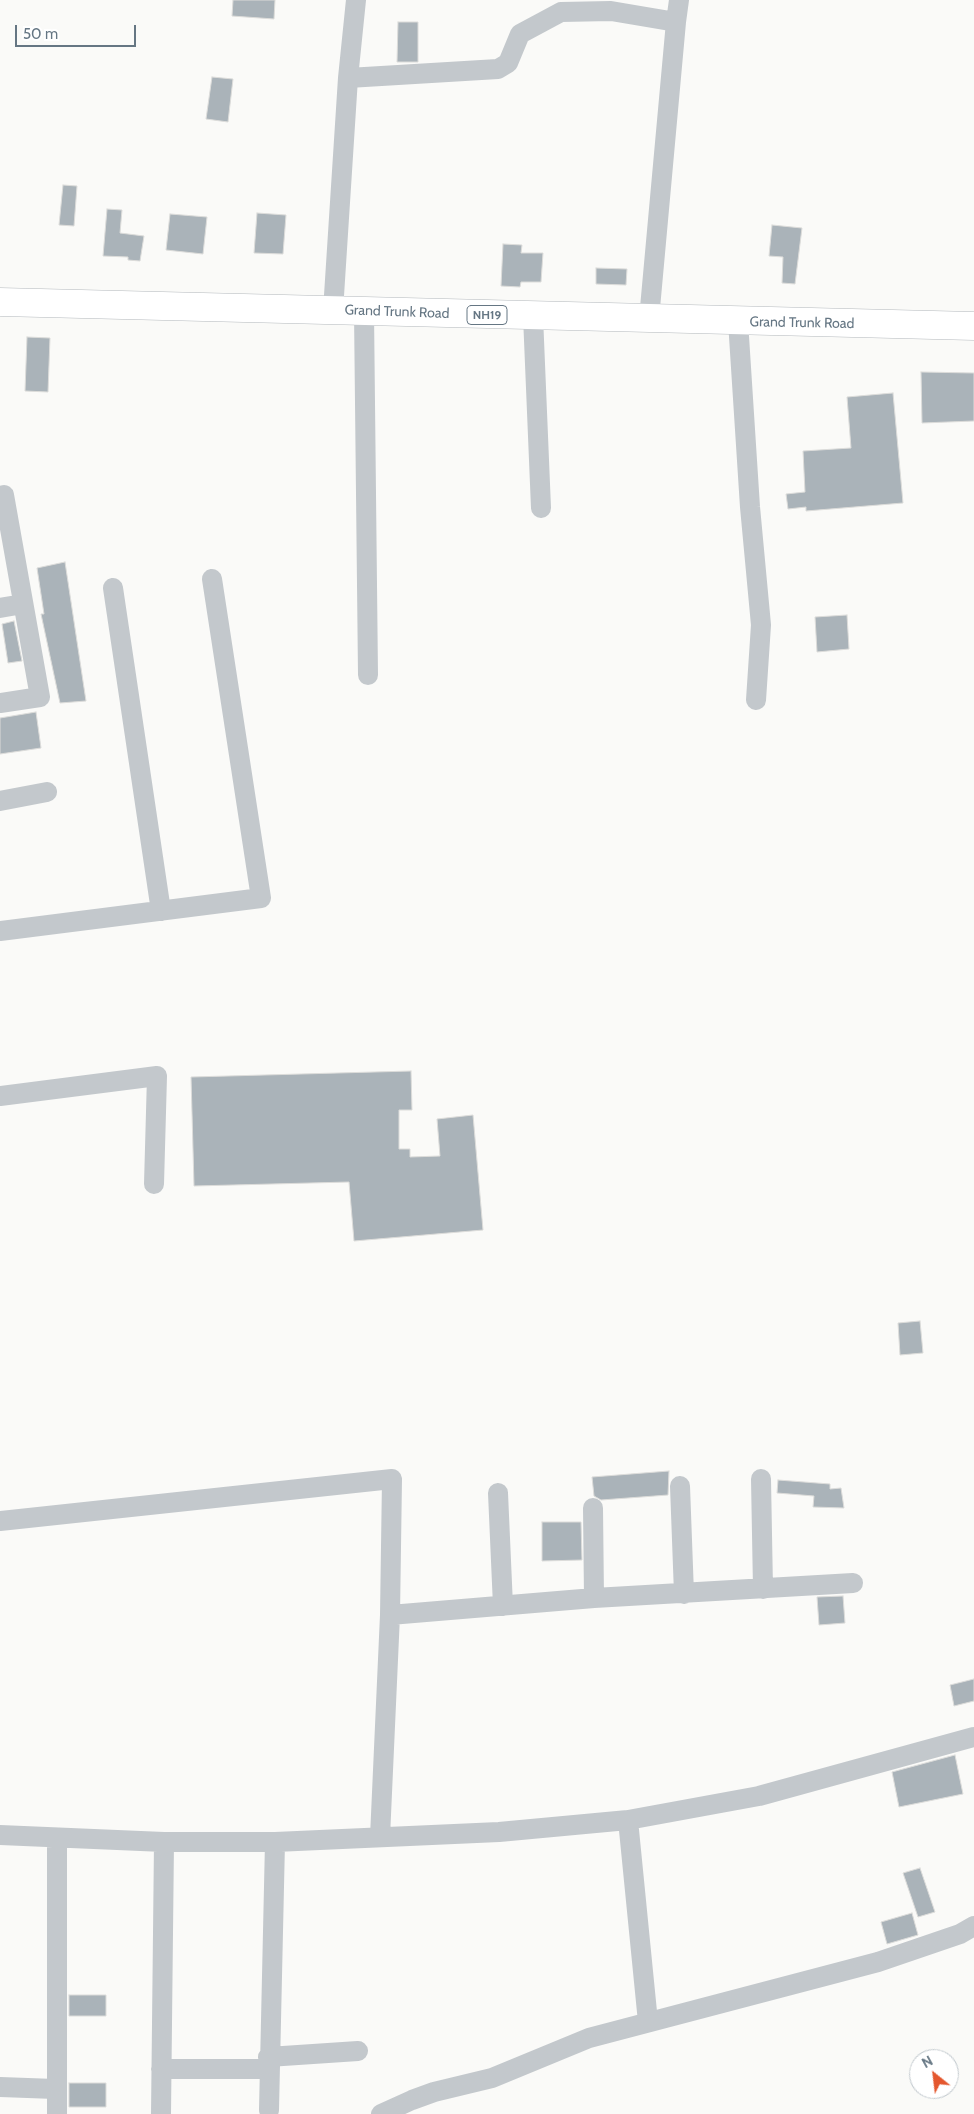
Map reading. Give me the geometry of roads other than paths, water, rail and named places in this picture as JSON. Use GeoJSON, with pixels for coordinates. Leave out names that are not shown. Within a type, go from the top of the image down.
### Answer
{"type":"FeatureCollection","features":[{"type":"Feature","properties":{"kind":"highway","name":"Grand Trunk Road"},"geometry":{"type":"LineString","coordinates":[[0,302],[974,326]]}},
{"type":"Feature","properties":{"kind":"street"},"geometry":{"type":"LineString","coordinates":[[333,311],[348,78],[356,0]]}},
{"type":"Feature","properties":{"kind":"street"},"geometry":{"type":"LineString","coordinates":[[649,319],[676,22],[680,0]]}},
{"type":"Feature","properties":{"kind":"street"},"geometry":{"type":"LineString","coordinates":[[348,78],[498,69],[508,63],[520,34],[561,12],[611,12],[676,22]]}},
{"type":"Feature","properties":{"kind":"street"},"geometry":{"type":"LineString","coordinates":[[364,312],[368,674]]}},
{"type":"Feature","properties":{"kind":"street"},"geometry":{"type":"LineString","coordinates":[[533,316],[542,508]]}},
{"type":"Feature","properties":{"kind":"street"},"geometry":{"type":"LineString","coordinates":[[738,321],[760,625],[756,700]]}},
{"type":"Feature","properties":{"kind":"street"},"geometry":{"type":"LineString","coordinates":[[0,703],[40,697],[23,604],[8,564],[4,494]]}},
{"type":"Feature","properties":{"kind":"street"},"geometry":{"type":"LineString","coordinates":[[0,932],[261,898],[212,579]]}},
{"type":"Feature","properties":{"kind":"street"},"geometry":{"type":"LineString","coordinates":[[113,588],[161,911]]}},
{"type":"Feature","properties":{"kind":"street"},"geometry":{"type":"LineString","coordinates":[[0,608],[23,604]]}},
{"type":"Feature","properties":{"kind":"street"},"geometry":{"type":"LineString","coordinates":[[0,801],[47,792]]}},
{"type":"Feature","properties":{"kind":"street"},"geometry":{"type":"LineString","coordinates":[[0,1096],[157,1076],[154,1184]]}},
{"type":"Feature","properties":{"kind":"street"},"geometry":{"type":"LineString","coordinates":[[0,1521],[392,1479],[390,1615],[380,1837]]}},
{"type":"Feature","properties":{"kind":"street"},"geometry":{"type":"LineString","coordinates":[[760,1479],[763,1589]]}},
{"type":"Feature","properties":{"kind":"street"},"geometry":{"type":"LineString","coordinates":[[680,1486],[684,1594]]}},
{"type":"Feature","properties":{"kind":"street"},"geometry":{"type":"LineString","coordinates":[[498,1493],[503,1606]]}},
{"type":"Feature","properties":{"kind":"street"},"geometry":{"type":"LineString","coordinates":[[593,1508],[594,1598]]}},
{"type":"Feature","properties":{"kind":"street"},"geometry":{"type":"LineString","coordinates":[[390,1615],[594,1598],[853,1583]]}},
{"type":"Feature","properties":{"kind":"street"},"geometry":{"type":"LineString","coordinates":[[0,1835],[164,1842],[274,1842],[499,1832],[628,1820],[759,1796],[974,1737]]}},
{"type":"Feature","properties":{"kind":"street"},"geometry":{"type":"LineString","coordinates":[[628,1820],[648,2022]]}},
{"type":"Feature","properties":{"kind":"street"},"geometry":{"type":"LineString","coordinates":[[57,1838],[55,2089],[57,2114]]}},
{"type":"Feature","properties":{"kind":"street"},"geometry":{"type":"LineString","coordinates":[[161,2114],[164,1842]]}},
{"type":"Feature","properties":{"kind":"street"},"geometry":{"type":"LineString","coordinates":[[269,2110],[274,1842]]}},
{"type":"Feature","properties":{"kind":"street"},"geometry":{"type":"LineString","coordinates":[[381,2114],[412,2100],[492,2078],[589,2038],[878,1962],[960,1934],[974,1926]]}},
{"type":"Feature","properties":{"kind":"street"},"geometry":{"type":"LineString","coordinates":[[161,2069],[269,2063],[358,2051]]}},
{"type":"Feature","properties":{"kind":"street"},"geometry":{"type":"LineString","coordinates":[[0,2087],[55,2089]]}}]}
